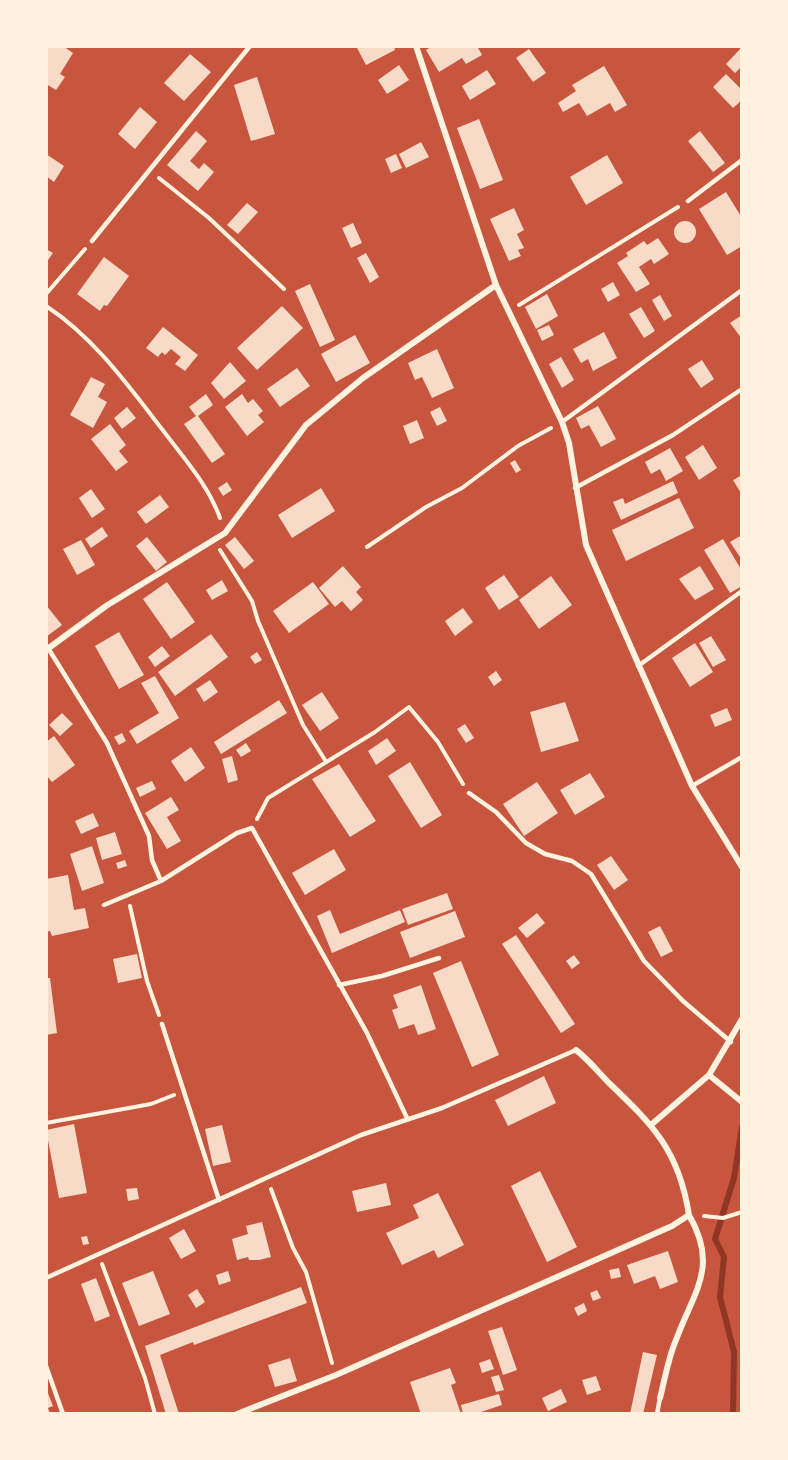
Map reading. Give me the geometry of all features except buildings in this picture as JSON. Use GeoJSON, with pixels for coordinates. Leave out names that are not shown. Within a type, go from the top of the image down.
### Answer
{"type":"FeatureCollection","features":[{"type":"Feature","properties":{"kind":"street"},"geometry":{"type":"LineString","coordinates":[[416,46],[496,285],[507,312],[562,422],[569,443],[586,545],[692,786],[741,867]]}},
{"type":"Feature","properties":{"kind":"street"},"geometry":{"type":"LineString","coordinates":[[47,649],[106,606],[225,533],[306,425],[363,378],[496,285]]}},
{"type":"Feature","properties":{"kind":"street"},"geometry":{"type":"LineString","coordinates":[[652,1124],[709,1075],[741,1018]]}},
{"type":"Feature","properties":{"kind":"street"},"geometry":{"type":"LineString","coordinates":[[576,1050],[652,1124],[674,1161],[685,1188],[689,1215],[700,1235],[704,1256],[697,1294],[675,1341],[660,1398]]}},
{"type":"Feature","properties":{"kind":"street"},"geometry":{"type":"LineString","coordinates":[[709,1075],[741,1102]]}},
{"type":"Feature","properties":{"kind":"street"},"geometry":{"type":"LineString","coordinates":[[237,1413],[336,1375],[610,1254],[645,1236],[672,1226],[689,1215]]}},
{"type":"Feature","properties":{"kind":"lane"},"geometry":{"type":"LineString","coordinates":[[92,241],[250,46]]}},
{"type":"Feature","properties":{"kind":"lane"},"geometry":{"type":"LineString","coordinates":[[688,201],[741,160]]}},
{"type":"Feature","properties":{"kind":"lane"},"geometry":{"type":"LineString","coordinates":[[562,422],[741,290]]}},
{"type":"Feature","properties":{"kind":"lane"},"geometry":{"type":"LineString","coordinates":[[575,488],[673,435],[741,389]]}},
{"type":"Feature","properties":{"kind":"lane"},"geometry":{"type":"LineString","coordinates":[[638,666],[741,591]]}},
{"type":"Feature","properties":{"kind":"lane"},"geometry":{"type":"LineString","coordinates":[[47,649],[107,743],[149,836],[152,860],[161,881]]}},
{"type":"Feature","properties":{"kind":"lane"},"geometry":{"type":"LineString","coordinates":[[692,786],[741,757]]}},
{"type":"Feature","properties":{"kind":"lane"},"geometry":{"type":"LineString","coordinates":[[469,793],[496,812],[526,843],[545,854],[572,861],[591,874],[644,961],[683,1002],[730,1041]]}},
{"type":"Feature","properties":{"kind":"lane"},"geometry":{"type":"LineString","coordinates":[[104,905],[161,881],[237,833],[252,828],[367,1033],[407,1118]]}},
{"type":"Feature","properties":{"kind":"lane"},"geometry":{"type":"LineString","coordinates":[[339,985],[382,976],[439,958]]}},
{"type":"Feature","properties":{"kind":"lane"},"geometry":{"type":"LineString","coordinates":[[162,1024],[219,1200]]}},
{"type":"Feature","properties":{"kind":"lane"},"geometry":{"type":"LineString","coordinates":[[46,1278],[361,1135],[442,1108],[576,1050]]}},
{"type":"Feature","properties":{"kind":"lane"},"geometry":{"type":"LineString","coordinates":[[46,1366],[63,1413]]}},
{"type":"Feature","properties":{"kind":"lane"},"geometry":{"type":"LineString","coordinates":[[657,1413],[660,1398]]}},
{"type":"Feature","properties":{"kind":"path"},"geometry":{"type":"LineString","coordinates":[[150,168],[164,183],[209,218],[284,289]]}},
{"type":"Feature","properties":{"kind":"path"},"geometry":{"type":"LineString","coordinates":[[507,312],[572,275],[688,201]]}},
{"type":"Feature","properties":{"kind":"path"},"geometry":{"type":"LineString","coordinates":[[46,294],[92,241]]}},
{"type":"Feature","properties":{"kind":"path"},"geometry":{"type":"LineString","coordinates":[[46,306],[62,316],[117,370],[211,493],[225,533]]}},
{"type":"Feature","properties":{"kind":"path"},"geometry":{"type":"LineString","coordinates":[[367,547],[426,507],[462,488],[518,446],[562,422]]}},
{"type":"Feature","properties":{"kind":"path"},"geometry":{"type":"LineString","coordinates":[[214,540],[252,601],[258,621],[303,725],[325,760]]}},
{"type":"Feature","properties":{"kind":"path"},"geometry":{"type":"LineString","coordinates":[[252,828],[268,798],[325,760],[375,732],[409,707],[438,742],[469,793]]}},
{"type":"Feature","properties":{"kind":"path"},"geometry":{"type":"LineString","coordinates":[[127,894],[147,981],[162,1024]]}},
{"type":"Feature","properties":{"kind":"path"},"geometry":{"type":"LineString","coordinates":[[46,1123],[151,1104],[183,1091]]}},
{"type":"Feature","properties":{"kind":"path"},"geometry":{"type":"LineString","coordinates":[[268,1179],[293,1248],[306,1272],[336,1375]]}},
{"type":"Feature","properties":{"kind":"path"},"geometry":{"type":"LineString","coordinates":[[689,1215],[723,1218],[741,1212]]}},
{"type":"Feature","properties":{"kind":"path"},"geometry":{"type":"LineString","coordinates":[[99,1254],[145,1378],[155,1413]]}},
{"type":"Feature","properties":{"kind":"waterway"},"geometry":{"type":"LineString","coordinates":[[733,1414],[734,1352],[720,1297],[724,1257],[715,1239],[734,1178],[742,1127]]}}]}
